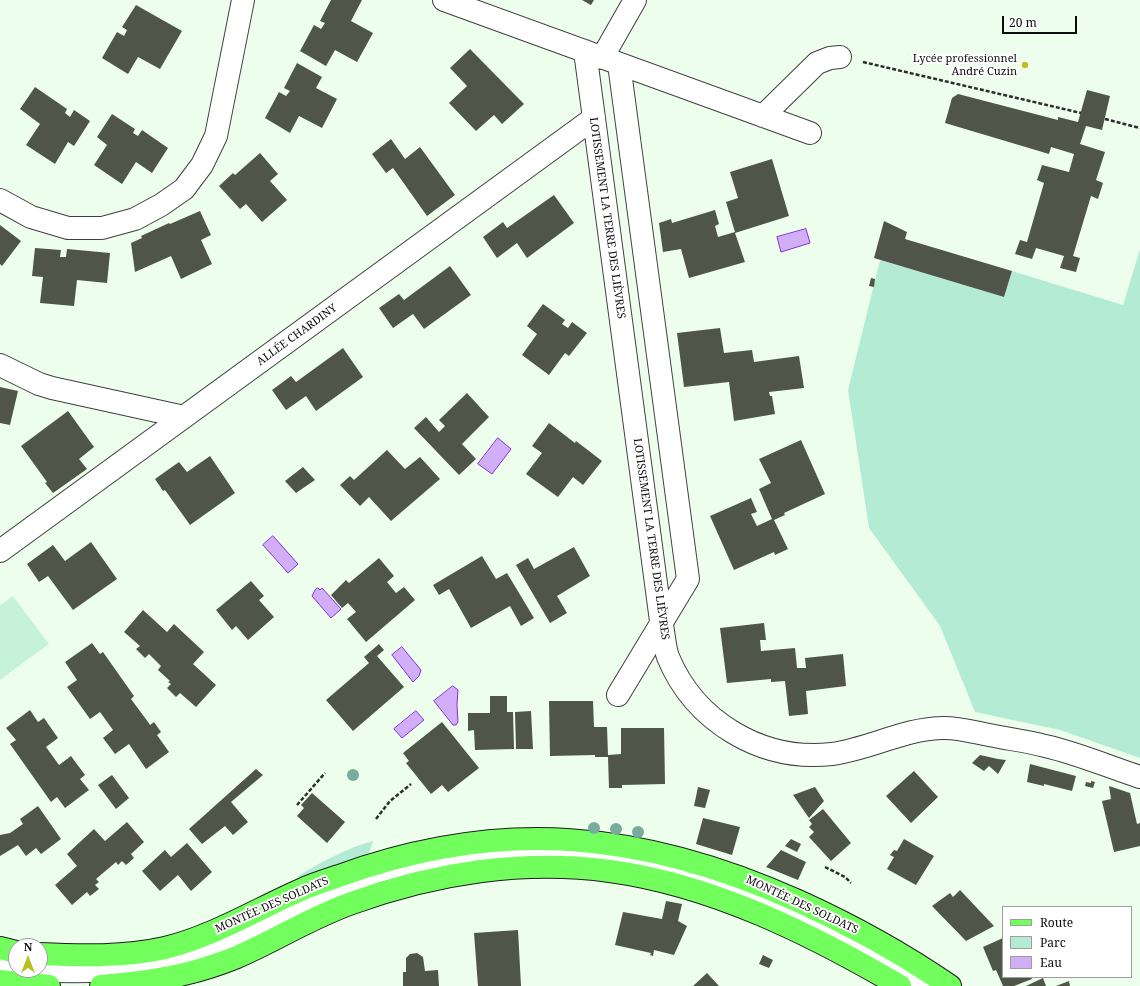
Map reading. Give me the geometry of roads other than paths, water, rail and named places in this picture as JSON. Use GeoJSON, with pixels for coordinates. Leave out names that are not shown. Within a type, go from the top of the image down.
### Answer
{"type":"FeatureCollection","features":[{"type":"Feature","properties":{"kind":"main road","name":"MONTÉE DES SOLDATS"},"geometry":{"type":"LineString","coordinates":[[48,954],[103,954],[137,952],[166,948],[225,926],[303,889],[400,857],[452,845],[544,838],[599,841],[643,849],[703,864],[760,884],[826,914],[874,939],[919,965],[950,986]]}},
{"type":"Feature","properties":{"kind":"main road"},"geometry":{"type":"LineString","coordinates":[[101,986],[172,978],[203,969],[238,956],[320,915],[353,902],[420,882],[483,871],[543,866],[611,871],[667,883],[715,896],[789,928],[873,970],[900,986]]}},
{"type":"Feature","properties":{"kind":"main road"},"geometry":{"type":"LineString","coordinates":[[0,981],[49,986]]}},
{"type":"Feature","properties":{"kind":"street"},"geometry":{"type":"LineString","coordinates":[[0,200],[31,217],[68,228],[102,228],[135,219],[161,205],[184,189],[202,165],[216,136],[243,0]]}},
{"type":"Feature","properties":{"kind":"street"},"geometry":{"type":"LineString","coordinates":[[444,0],[810,133]]}},
{"type":"Feature","properties":{"kind":"street"},"geometry":{"type":"LineString","coordinates":[[618,695],[688,579],[602,58],[635,0]]}},
{"type":"Feature","properties":{"kind":"street"},"geometry":{"type":"LineString","coordinates":[[763,116],[817,63],[830,58],[840,57]]}},
{"type":"Feature","properties":{"kind":"street","name":"LOTISSEMENT LA TERRE DES LIÈVRES"},"geometry":{"type":"LineString","coordinates":[[602,58],[594,118],[662,621],[668,655],[684,687],[706,713],[726,730],[748,741],[773,750],[801,754],[833,754],[923,730],[942,728],[1046,746],[1140,777]]}},
{"type":"Feature","properties":{"kind":"street","name":"ALLÉE CHARDINY"},"geometry":{"type":"LineString","coordinates":[[0,551],[594,118]]}},
{"type":"Feature","properties":{"kind":"street"},"geometry":{"type":"LineString","coordinates":[[0,365],[39,384],[52,388],[184,417]]}},
{"type":"Feature","properties":{"kind":"street"},"geometry":{"type":"LineString","coordinates":[[48,970],[103,971],[169,963],[231,941],[312,901],[416,868],[482,856],[543,851],[614,856],[669,868],[719,883],[795,913],[880,957],[928,986]]}},
{"type":"Feature","properties":{"kind":"water"},"geometry":{"type":"Polygon","coordinates":[[[806,229],[810,243],[781,252],[777,237],[806,229]]]}},
{"type":"Feature","properties":{"kind":"water"},"geometry":{"type":"Polygon","coordinates":[[[498,438],[511,449],[492,474],[478,464],[498,438]]]}},
{"type":"Feature","properties":{"kind":"water"},"geometry":{"type":"Polygon","coordinates":[[[273,536],[298,564],[288,573],[263,545],[273,536]]]}},
{"type":"Feature","properties":{"kind":"water"},"geometry":{"type":"Polygon","coordinates":[[[318,588],[320,590],[322,588],[341,609],[331,618],[312,596],[318,588]]]}},
{"type":"Feature","properties":{"kind":"water"},"geometry":{"type":"Polygon","coordinates":[[[402,647],[421,670],[419,676],[413,682],[392,655],[402,647]]]}},
{"type":"Feature","properties":{"kind":"water"},"geometry":{"type":"Polygon","coordinates":[[[453,686],[458,690],[458,722],[456,725],[453,725],[434,701],[453,686]]]}},
{"type":"Feature","properties":{"kind":"water"},"geometry":{"type":"Polygon","coordinates":[[[416,711],[424,720],[402,738],[394,729],[416,711]]]}},
{"type":"Feature","properties":{"kind":"place","name":"Lycée professionnel André Cuzin"},"geometry":{"type":"Point","coordinates":[1025,65]}}]}
